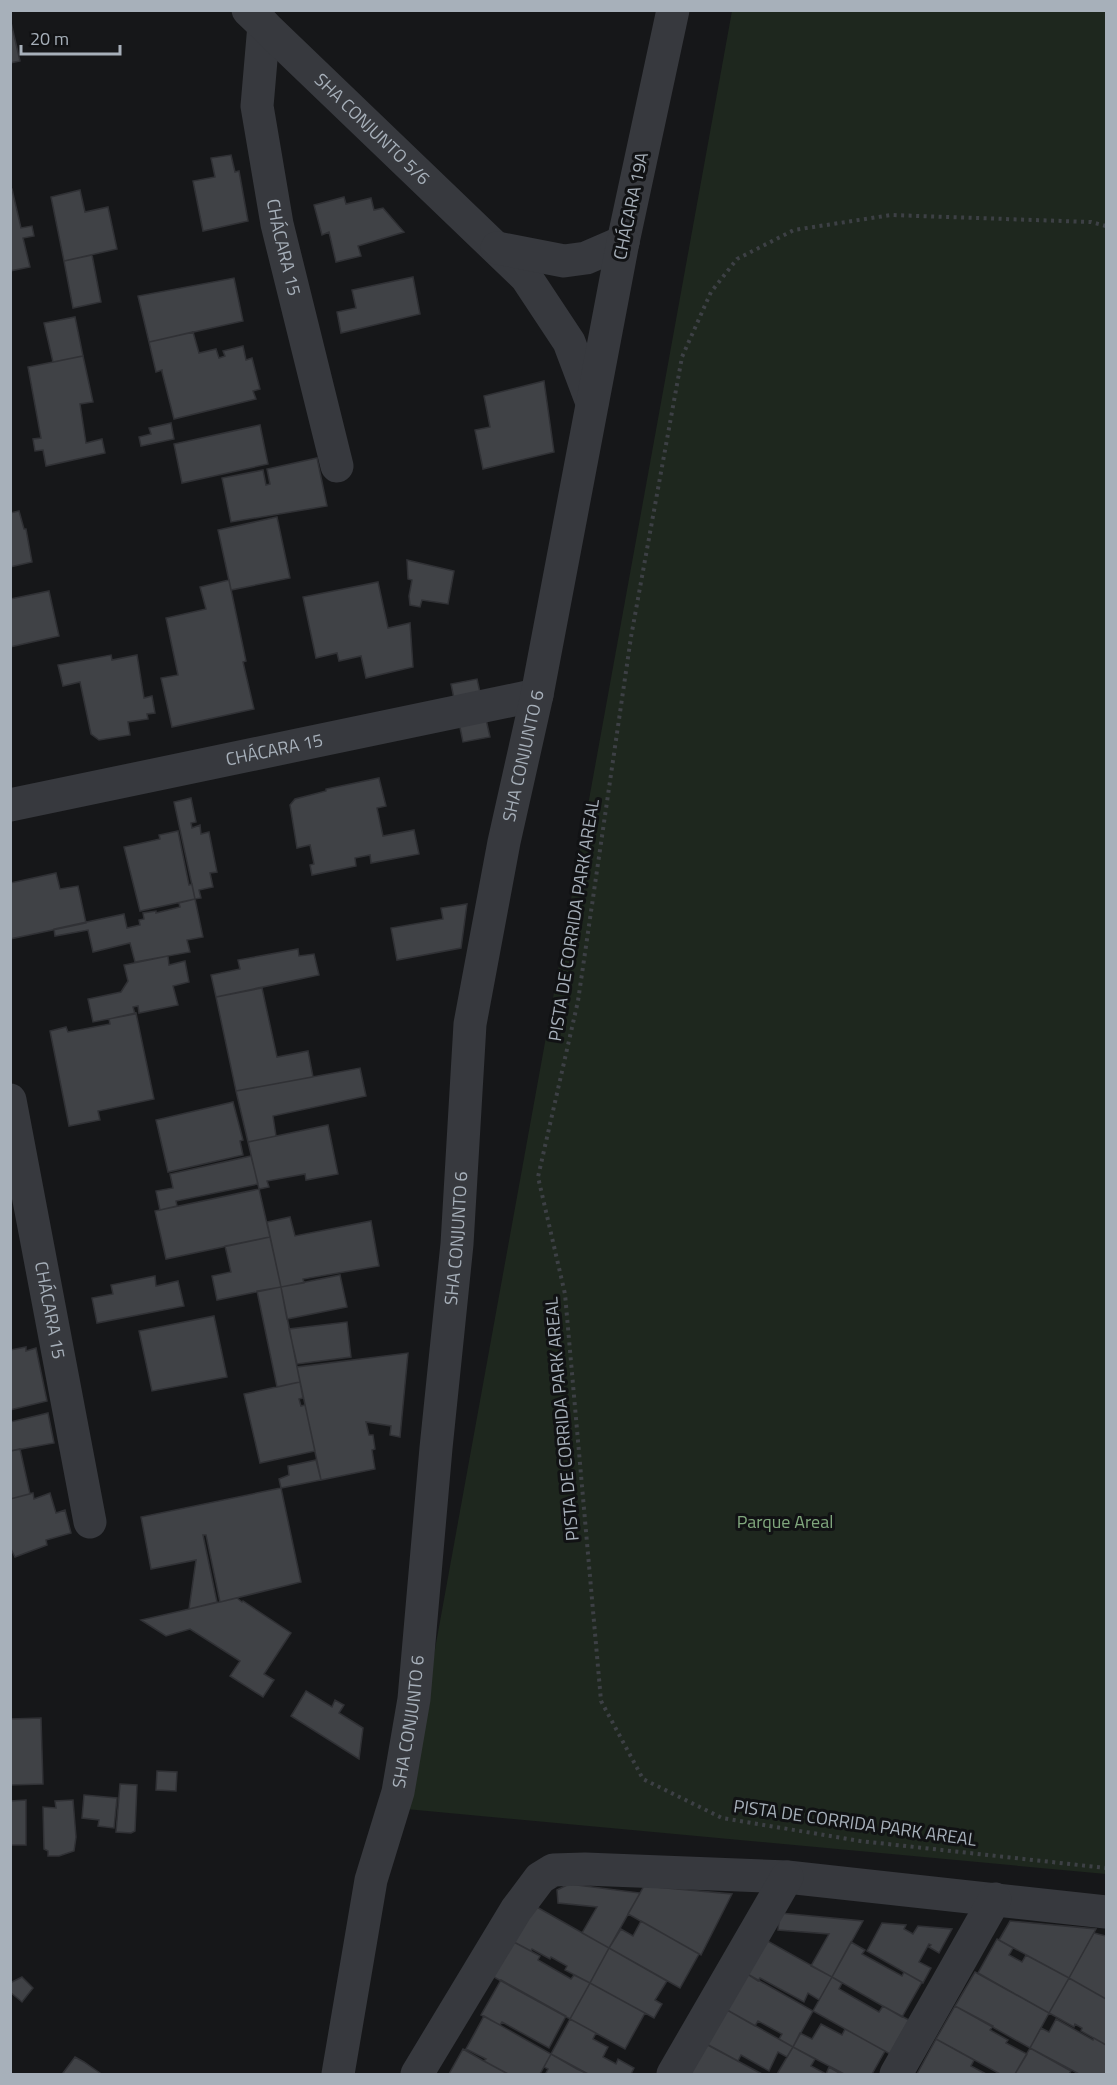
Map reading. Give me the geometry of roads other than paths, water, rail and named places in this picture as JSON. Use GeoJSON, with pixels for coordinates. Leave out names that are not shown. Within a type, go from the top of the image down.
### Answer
{"type":"FeatureCollection","features":[{"type":"Feature","properties":{"kind":"street","name":"CHÁCARA 19A"},"geometry":{"type":"LineString","coordinates":[[592,403],[623,242],[673,10]]}},
{"type":"Feature","properties":{"kind":"street","name":"SHA CONJUNTO 5/6"},"geometry":{"type":"LineString","coordinates":[[256,18],[526,277],[569,342],[592,403]]}},
{"type":"Feature","properties":{"kind":"street","name":"CHÁCARA 15"},"geometry":{"type":"LineString","coordinates":[[256,18],[257,106],[277,224],[337,466]]}},
{"type":"Feature","properties":{"kind":"street"},"geometry":{"type":"LineString","coordinates":[[497,248],[564,261],[586,258],[623,242]]}},
{"type":"Feature","properties":{"kind":"street","name":"SHA CONJUNTO 6"},"geometry":{"type":"LineString","coordinates":[[338,2074],[371,1880],[398,1792],[414,1699],[457,1244],[470,1024],[504,842],[537,695],[592,403]]}},
{"type":"Feature","properties":{"kind":"street","name":"CHÁCARA 15"},"geometry":{"type":"LineString","coordinates":[[10,805],[537,695]]}},
{"type":"Feature","properties":{"kind":"street","name":"CHÁCARA 15"},"geometry":{"type":"LineString","coordinates":[[10,1100],[90,1522]]}},
{"type":"Feature","properties":{"kind":"street"},"geometry":{"type":"LineString","coordinates":[[417,2074],[516,1910],[540,1878],[553,1870],[585,1869],[787,1877],[1107,1912]]}},
{"type":"Feature","properties":{"kind":"street"},"geometry":{"type":"LineString","coordinates":[[673,2074],[787,1877]]}},
{"type":"Feature","properties":{"kind":"street"},"geometry":{"type":"LineString","coordinates":[[896,2074],[995,1899]]}},
{"type":"Feature","properties":{"kind":"park label","name":"Parque Areal"},"geometry":{"type":"Point","coordinates":[785,1522]}}]}
